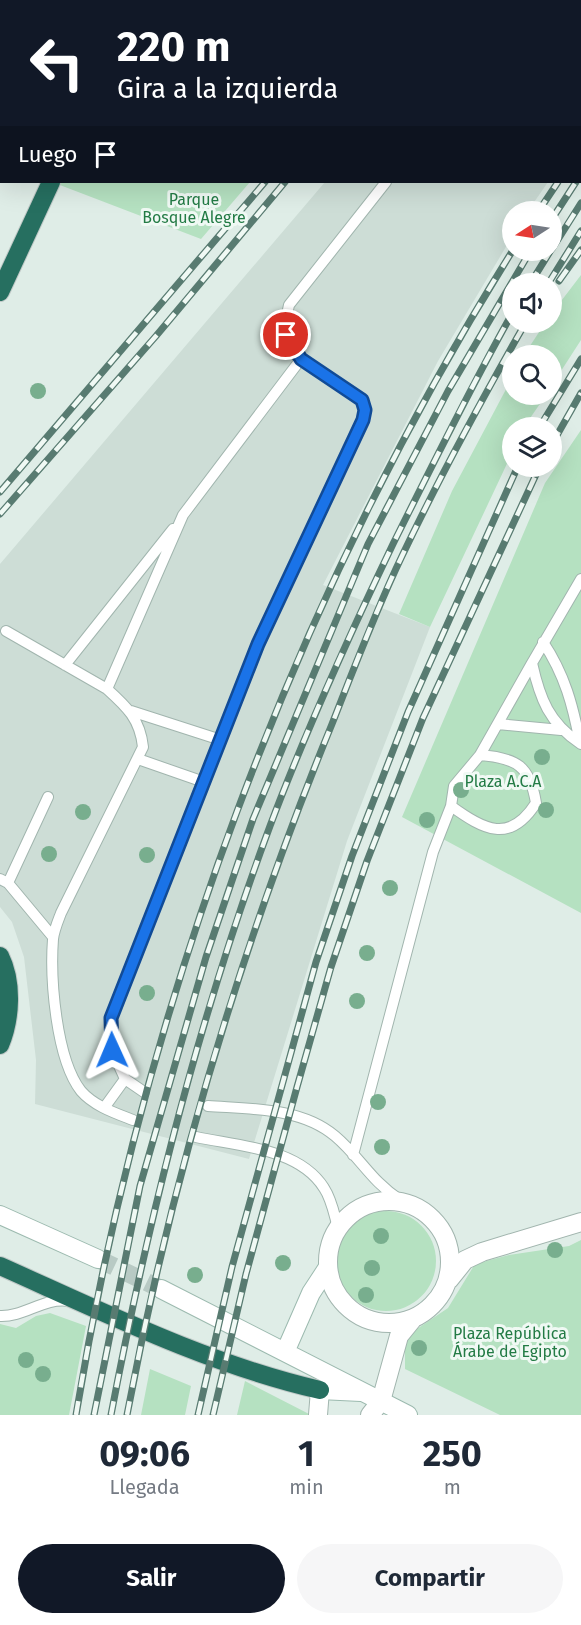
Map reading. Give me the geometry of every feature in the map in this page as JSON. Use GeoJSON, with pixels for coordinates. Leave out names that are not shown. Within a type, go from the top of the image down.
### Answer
{"type":"FeatureCollection","features":[{"type":"Feature","properties":{"kind":"highway"},"geometry":{"type":"LineString","coordinates":[[0,292],[51,183]]}},
{"type":"Feature","properties":{"kind":"highway"},"geometry":{"type":"LineString","coordinates":[[0,956],[6,977],[9,1009],[0,1045]]}},
{"type":"Feature","properties":{"kind":"highway"},"geometry":{"type":"LineString","coordinates":[[0,1266],[266,1378],[320,1390]]}},
{"type":"Feature","properties":{"kind":"street"},"geometry":{"type":"LineString","coordinates":[[372,1403],[399,1336],[412,1320],[428,1310],[441,1297],[448,1280],[451,1259],[446,1239],[435,1221],[419,1208],[400,1200],[376,1201],[354,1211],[338,1228],[330,1246],[328,1267],[334,1289],[348,1307],[367,1320],[389,1324],[412,1320]]}},
{"type":"Feature","properties":{"kind":"street"},"geometry":{"type":"LineString","coordinates":[[0,1215],[98,1259]]}},
{"type":"Feature","properties":{"kind":"street"},"geometry":{"type":"LineString","coordinates":[[448,1280],[465,1260],[482,1252],[581,1222]]}},
{"type":"Feature","properties":{"kind":"street"},"geometry":{"type":"LineString","coordinates":[[286,1350],[311,1293],[328,1267]]}},
{"type":"Feature","properties":{"kind":"street"},"geometry":{"type":"LineString","coordinates":[[161,1288],[286,1350],[372,1403]]}},
{"type":"Feature","properties":{"kind":"street"},"geometry":{"type":"LineString","coordinates":[[318,1415],[320,1390],[408,1415]]}},
{"type":"Feature","properties":{"kind":"lane"},"geometry":{"type":"LineString","coordinates":[[144,1092],[125,1079],[112,1050],[111,1018],[258,644],[363,420],[365,410],[362,400],[301,359],[286,335],[289,304],[385,183]]}},
{"type":"Feature","properties":{"kind":"lane"},"geometry":{"type":"LineString","coordinates":[[65,665],[183,515],[301,359]]}},
{"type":"Feature","properties":{"kind":"lane"},"geometry":{"type":"LineString","coordinates":[[107,688],[183,515]]}},
{"type":"Feature","properties":{"kind":"lane"},"geometry":{"type":"LineString","coordinates":[[354,1155],[433,852],[451,806],[454,786],[480,755],[543,642],[576,593],[581,579]]}},
{"type":"Feature","properties":{"kind":"lane"},"geometry":{"type":"LineString","coordinates":[[6,631],[107,688],[131,711],[141,730],[143,747],[138,759],[61,913],[53,936],[58,1027],[63,1056],[82,1092],[104,1108],[133,1120]]}},
{"type":"Feature","properties":{"kind":"lane"},"geometry":{"type":"LineString","coordinates":[[543,642],[560,667],[568,689],[581,743]]}},
{"type":"Feature","properties":{"kind":"lane"},"geometry":{"type":"LineString","coordinates":[[532,663],[542,699],[561,730],[581,743]]}},
{"type":"Feature","properties":{"kind":"lane"},"geometry":{"type":"LineString","coordinates":[[131,711],[221,740]]}},
{"type":"Feature","properties":{"kind":"lane"},"geometry":{"type":"LineString","coordinates":[[498,724],[561,730]]}},
{"type":"Feature","properties":{"kind":"lane"},"geometry":{"type":"LineString","coordinates":[[451,806],[488,829],[508,828],[525,819],[536,803],[532,780],[518,766],[501,757],[480,755]]}},
{"type":"Feature","properties":{"kind":"lane"},"geometry":{"type":"LineString","coordinates":[[138,759],[204,783]]}},
{"type":"Feature","properties":{"kind":"lane"},"geometry":{"type":"LineString","coordinates":[[48,797],[4,881],[53,936]]}},
{"type":"Feature","properties":{"kind":"lane"},"geometry":{"type":"LineString","coordinates":[[104,1108],[125,1079]]}},
{"type":"Feature","properties":{"kind":"lane"},"geometry":{"type":"LineString","coordinates":[[207,1106],[265,1110],[298,1117],[317,1124],[334,1135],[379,1186],[400,1200]]}},
{"type":"Feature","properties":{"kind":"lane"},"geometry":{"type":"LineString","coordinates":[[196,1137],[300,1163],[325,1189],[338,1228]]}},
{"type":"Feature","properties":{"kind":"lane"},"geometry":{"type":"LineString","coordinates":[[0,1316],[31,1310],[50,1301],[87,1304]]}},
{"type":"Feature","properties":{"kind":"shaded area"},"geometry":{"type":"Polygon","coordinates":[[[324,183],[547,183],[535,201],[502,201],[502,253],[438,361],[323,585],[430,627],[347,841],[249,1159],[35,1104],[36,1060],[24,957],[12,922],[0,907],[0,564],[324,183]]]}},
{"type":"Feature","properties":{"kind":"green space","name":"Parque Bosque Alegre"},"geometry":{"type":"Polygon","coordinates":[[[55,183],[249,183],[201,239],[55,183]]]}},
{"type":"Feature","properties":{"kind":"green space"},"geometry":{"type":"Polygon","coordinates":[[[581,275],[581,340],[562,369],[562,345],[531,345],[538,333],[562,333],[562,300],[581,275]]]}},
{"type":"Feature","properties":{"kind":"green space"},"geometry":{"type":"Polygon","coordinates":[[[502,397],[502,405],[539,405],[531,417],[502,417],[502,474],[430,627],[399,614],[452,491],[502,397]]]}},
{"type":"Feature","properties":{"kind":"green space","name":"Plaza A.C.A"},"geometry":{"type":"Polygon","coordinates":[[[581,430],[581,913],[402,817],[545,483],[549,477],[562,477],[562,458],[581,430]]]}},
{"type":"Feature","properties":{"kind":"green space"},"geometry":{"type":"Polygon","coordinates":[[[386,1211],[405,1215],[421,1226],[432,1242],[436,1261],[432,1280],[421,1296],[405,1307],[386,1311],[367,1307],[351,1296],[340,1280],[336,1261],[340,1242],[351,1226],[367,1215],[386,1211]]]}},
{"type":"Feature","properties":{"kind":"green space","name":"Plaza República Árabe de Egipto"},"geometry":{"type":"Polygon","coordinates":[[[581,1240],[581,1415],[500,1415],[405,1369],[405,1337],[448,1308],[475,1264],[509,1255],[569,1246],[581,1240]]]}},
{"type":"Feature","properties":{"kind":"green space"},"geometry":{"type":"Polygon","coordinates":[[[50,1313],[86,1326],[69,1415],[0,1415],[0,1324],[16,1328],[36,1316],[50,1313]]]}},
{"type":"Feature","properties":{"kind":"green space"},"geometry":{"type":"Polygon","coordinates":[[[150,1369],[191,1386],[185,1415],[141,1415],[150,1369]]]}},
{"type":"Feature","properties":{"kind":"green space"},"geometry":{"type":"Polygon","coordinates":[[[245,1381],[311,1415],[237,1415],[245,1381]]]}},
{"type":"Feature","properties":{"kind":"tunnel"},"geometry":{"type":"LineString","coordinates":[[98,1259],[161,1289]]}},
{"type":"Feature","properties":{"kind":"railway"},"geometry":{"type":"LineString","coordinates":[[0,492],[264,183]]}},
{"type":"Feature","properties":{"kind":"railway"},"geometry":{"type":"LineString","coordinates":[[0,514],[156,336],[284,183]]}},
{"type":"Feature","properties":{"kind":"railway"},"geometry":{"type":"LineString","coordinates":[[545,201],[557,183]]}},
{"type":"Feature","properties":{"kind":"railway"},"geometry":{"type":"LineString","coordinates":[[562,204],[575,183]]}},
{"type":"Feature","properties":{"kind":"railway"},"geometry":{"type":"LineString","coordinates":[[562,233],[581,203]]}},
{"type":"Feature","properties":{"kind":"railway"},"geometry":{"type":"LineString","coordinates":[[555,273],[581,231]]}},
{"type":"Feature","properties":{"kind":"railway"},"geometry":{"type":"LineString","coordinates":[[562,277],[581,250]]}},
{"type":"Feature","properties":{"kind":"railway"},"geometry":{"type":"LineString","coordinates":[[76,1415],[105,1262],[142,1110],[186,960],[237,811],[296,665],[361,523],[434,384],[507,261]]}},
{"type":"Feature","properties":{"kind":"railway"},"geometry":{"type":"LineString","coordinates":[[94,1415],[140,1186],[206,957],[253,819],[368,544],[448,391],[525,261]]}},
{"type":"Feature","properties":{"kind":"railway"},"geometry":{"type":"LineString","coordinates":[[537,273],[544,261]]}},
{"type":"Feature","properties":{"kind":"railway"},"geometry":{"type":"LineString","coordinates":[[111,1415],[142,1265],[178,1117],[244,898],[284,790],[344,648],[393,544],[502,332]]}},
{"type":"Feature","properties":{"kind":"railway"},"geometry":{"type":"LineString","coordinates":[[127,1415],[145,1326],[187,1151],[212,1064],[267,893],[392,576],[446,467],[520,333]]}},
{"type":"Feature","properties":{"kind":"railway"},"geometry":{"type":"LineString","coordinates":[[546,417],[581,359]]}},
{"type":"Feature","properties":{"kind":"railway"},"geometry":{"type":"LineString","coordinates":[[562,426],[581,393]]}},
{"type":"Feature","properties":{"kind":"railway"},"geometry":{"type":"LineString","coordinates":[[198,1415],[232,1267],[316,962],[352,856],[408,712],[513,477]]}},
{"type":"Feature","properties":{"kind":"railway"},"geometry":{"type":"LineString","coordinates":[[213,1415],[246,1274],[297,1087],[331,967],[367,861],[423,718],[535,477]]}},
{"type":"Feature","properties":{"kind":"route"},"geometry":{"type":"LineString","coordinates":[[112,1050],[111,1018],[258,644],[363,420],[365,410],[362,400],[301,359],[286,335]]}}]}
